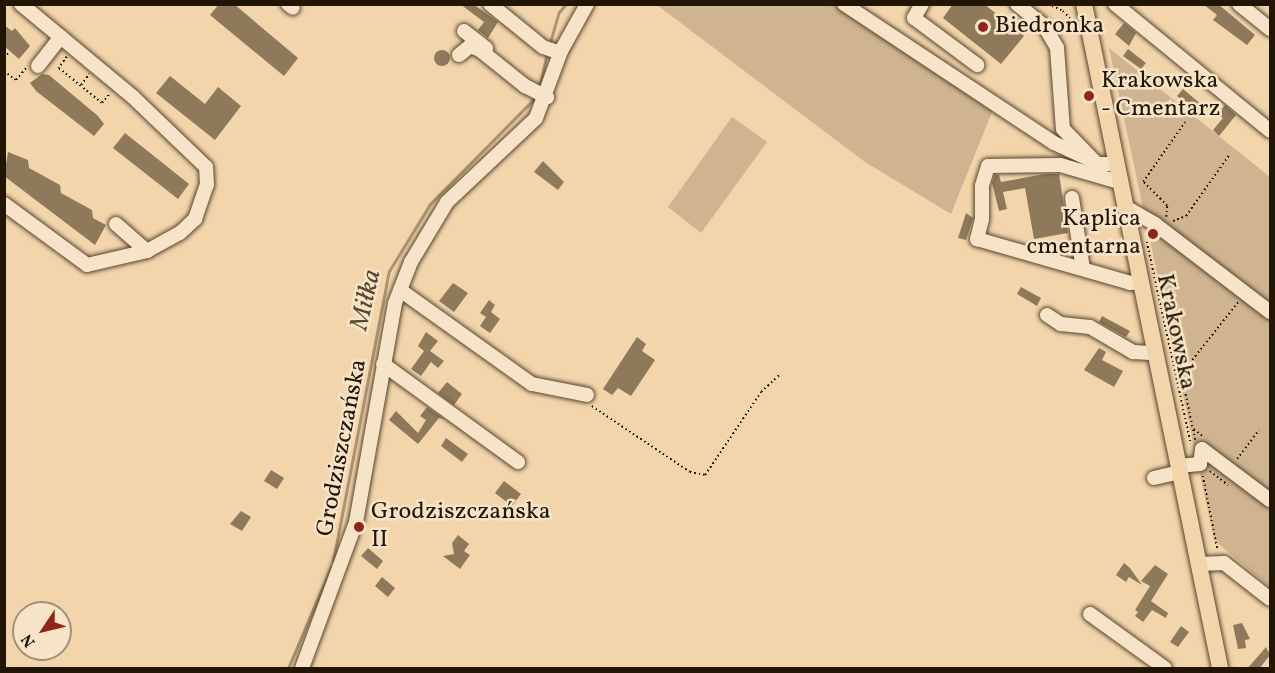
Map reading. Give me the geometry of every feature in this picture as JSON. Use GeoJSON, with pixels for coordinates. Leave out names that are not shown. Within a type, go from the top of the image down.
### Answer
{"type":"FeatureCollection","features":[{"type":"Feature","properties":{"kind":"main road","name":"Krakowska"},"geometry":{"type":"LineString","coordinates":[[1084,4],[1220,669]]}},
{"type":"Feature","properties":{"kind":"street"},"geometry":{"type":"LineString","coordinates":[[4,204],[87,265],[147,251],[180,233],[195,219],[207,184],[206,167],[133,97],[21,4]]}},
{"type":"Feature","properties":{"kind":"street"},"geometry":{"type":"LineString","coordinates":[[490,4],[543,48],[560,53]]}},
{"type":"Feature","properties":{"kind":"street","name":"Grodziszczańska"},"geometry":{"type":"LineString","coordinates":[[302,669],[356,522],[383,364],[400,290],[411,262],[447,202],[536,118],[547,95],[560,53],[587,4]]}},
{"type":"Feature","properties":{"kind":"street"},"geometry":{"type":"LineString","coordinates":[[843,4],[1054,143],[1095,162],[1116,164]]}},
{"type":"Feature","properties":{"kind":"street"},"geometry":{"type":"LineString","coordinates":[[922,4],[914,18],[977,65]]}},
{"type":"Feature","properties":{"kind":"street"},"geometry":{"type":"LineString","coordinates":[[1017,4],[1041,24],[1055,41],[1060,62],[1063,129],[1095,162]]}},
{"type":"Feature","properties":{"kind":"street"},"geometry":{"type":"LineString","coordinates":[[1115,4],[1270,131]]}},
{"type":"Feature","properties":{"kind":"street"},"geometry":{"type":"LineString","coordinates":[[1239,4],[1270,28]]}},
{"type":"Feature","properties":{"kind":"street"},"geometry":{"type":"LineString","coordinates":[[464,31],[547,95]]}},
{"type":"Feature","properties":{"kind":"street"},"geometry":{"type":"LineString","coordinates":[[38,66],[61,37]]}},
{"type":"Feature","properties":{"kind":"street"},"geometry":{"type":"LineString","coordinates":[[459,55],[470,46],[480,50],[525,86],[547,95]]}},
{"type":"Feature","properties":{"kind":"street"},"geometry":{"type":"LineString","coordinates":[[1119,182],[1060,165],[1020,168],[998,164],[984,173],[977,239],[1130,283],[1140,282]]}},
{"type":"Feature","properties":{"kind":"street"},"geometry":{"type":"LineString","coordinates":[[1072,198],[1083,269]]}},
{"type":"Feature","properties":{"kind":"street"},"geometry":{"type":"LineString","coordinates":[[1124,206],[1158,226],[1270,312]]}},
{"type":"Feature","properties":{"kind":"street"},"geometry":{"type":"LineString","coordinates":[[116,224],[147,251]]}},
{"type":"Feature","properties":{"kind":"street"},"geometry":{"type":"LineString","coordinates":[[400,290],[532,384],[582,395]]}},
{"type":"Feature","properties":{"kind":"street"},"geometry":{"type":"LineString","coordinates":[[1047,315],[1061,324],[1090,327],[1133,352],[1155,353]]}},
{"type":"Feature","properties":{"kind":"street"},"geometry":{"type":"LineString","coordinates":[[383,364],[518,462]]}},
{"type":"Feature","properties":{"kind":"street"},"geometry":{"type":"LineString","coordinates":[[1154,478],[1199,460],[1202,449],[1270,501]]}},
{"type":"Feature","properties":{"kind":"street"},"geometry":{"type":"LineString","coordinates":[[1198,564],[1221,563],[1245,577],[1270,599]]}},
{"type":"Feature","properties":{"kind":"street"},"geometry":{"type":"LineString","coordinates":[[1090,614],[1165,669]]}},
{"type":"Feature","properties":{"kind":"path"},"geometry":{"type":"LineString","coordinates":[[1048,4],[1063,11],[1080,27]]}},
{"type":"Feature","properties":{"kind":"path"},"geometry":{"type":"LineString","coordinates":[[4,58],[9,52]]}},
{"type":"Feature","properties":{"kind":"path"},"geometry":{"type":"LineString","coordinates":[[68,57],[59,68],[102,103],[111,92]]}},
{"type":"Feature","properties":{"kind":"path"},"geometry":{"type":"LineString","coordinates":[[4,84],[6,72]]}},
{"type":"Feature","properties":{"kind":"path"},"geometry":{"type":"LineString","coordinates":[[80,85],[89,74]]}},
{"type":"Feature","properties":{"kind":"path"},"geometry":{"type":"LineString","coordinates":[[1158,226],[1168,208],[1143,182],[1185,122]]}},
{"type":"Feature","properties":{"kind":"path"},"geometry":{"type":"LineString","coordinates":[[1158,226],[1186,216],[1229,155]]}},
{"type":"Feature","properties":{"kind":"path"},"geometry":{"type":"LineString","coordinates":[[1221,563],[1181,374],[1245,293]]}},
{"type":"Feature","properties":{"kind":"path"},"geometry":{"type":"LineString","coordinates":[[582,395],[690,472],[705,475],[761,392],[780,374]]}},
{"type":"Feature","properties":{"kind":"path"},"geometry":{"type":"LineString","coordinates":[[1229,469],[1259,430]]}},
{"type":"Feature","properties":{"kind":"path"},"geometry":{"type":"LineString","coordinates":[[1199,460],[1237,491]]}},
{"type":"Feature","properties":{"kind":"shaded area"},"geometry":{"type":"Polygon","coordinates":[[[657,5],[840,5],[994,107],[951,214],[865,162],[657,5]]]}},
{"type":"Feature","properties":{"kind":"shaded area"},"geometry":{"type":"Polygon","coordinates":[[[1109,48],[1270,177],[1270,587],[1214,540],[1109,48]]]}},
{"type":"Feature","properties":{"kind":"shaded area"},"geometry":{"type":"Polygon","coordinates":[[[732,117],[767,142],[701,233],[668,207],[732,117]]]}},
{"type":"Feature","properties":{"kind":"building"},"geometry":{"type":"Polygon","coordinates":[[[219,4],[234,4],[298,58],[284,76],[210,15],[219,4]]]}},
{"type":"Feature","properties":{"kind":"building"},"geometry":{"type":"Polygon","coordinates":[[[460,4],[473,4],[498,22],[488,38],[478,30],[484,22],[460,4]]]}},
{"type":"Feature","properties":{"kind":"building","name":"Biedronka"},"geometry":{"type":"Polygon","coordinates":[[[953,4],[984,4],[1024,36],[1001,64],[943,18],[953,4]]]}},
{"type":"Feature","properties":{"kind":"building"},"geometry":{"type":"Polygon","coordinates":[[[1203,4],[1218,4],[1255,35],[1247,45],[1213,20],[1217,15],[1203,4]]]}},
{"type":"Feature","properties":{"kind":"building"},"geometry":{"type":"Polygon","coordinates":[[[1124,23],[1136,33],[1129,46],[1115,34],[1124,23]]]}},
{"type":"Feature","properties":{"kind":"building"},"geometry":{"type":"Polygon","coordinates":[[[4,25],[12,31],[15,28],[30,46],[19,59],[4,46],[4,25]]]}},
{"type":"Feature","properties":{"kind":"building"},"geometry":{"type":"Polygon","coordinates":[[[1128,49],[1146,63],[1141,69],[1123,56],[1128,49]]]}},
{"type":"Feature","properties":{"kind":"building"},"geometry":{"type":"Polygon","coordinates":[[[442,50],[448,52],[450,58],[448,64],[442,66],[436,64],[434,58],[436,52],[442,50]]]}},
{"type":"Feature","properties":{"kind":"building"},"geometry":{"type":"Polygon","coordinates":[[[42,74],[49,75],[98,116],[104,124],[94,136],[36,91],[30,83],[42,74]]]}},
{"type":"Feature","properties":{"kind":"building"},"geometry":{"type":"Polygon","coordinates":[[[170,76],[205,104],[218,87],[241,106],[215,140],[156,93],[170,76]]]}},
{"type":"Feature","properties":{"kind":"building"},"geometry":{"type":"Polygon","coordinates":[[[1183,89],[1202,105],[1197,112],[1177,96],[1183,89]]]}},
{"type":"Feature","properties":{"kind":"building"},"geometry":{"type":"Polygon","coordinates":[[[1225,105],[1236,115],[1219,136],[1213,130],[1223,118],[1218,114],[1225,105]]]}},
{"type":"Feature","properties":{"kind":"building"},"geometry":{"type":"Polygon","coordinates":[[[125,133],[189,184],[178,199],[113,148],[125,133]]]}},
{"type":"Feature","properties":{"kind":"building"},"geometry":{"type":"Polygon","coordinates":[[[8,152],[28,160],[29,168],[60,185],[61,193],[92,210],[93,218],[106,225],[95,245],[4,176],[8,152]]]}},
{"type":"Feature","properties":{"kind":"building"},"geometry":{"type":"Polygon","coordinates":[[[543,161],[564,182],[558,190],[534,172],[543,161]]]}},
{"type":"Feature","properties":{"kind":"building"},"geometry":{"type":"Polygon","coordinates":[[[1045,174],[1059,174],[1068,233],[1034,239],[1025,188],[1003,192],[1007,209],[999,211],[992,183],[995,175],[999,175],[1001,182],[1045,174]]]}},
{"type":"Feature","properties":{"kind":"building"},"geometry":{"type":"Polygon","coordinates":[[[966,213],[973,218],[966,240],[958,238],[966,213]]]}},
{"type":"Feature","properties":{"kind":"building"},"geometry":{"type":"Polygon","coordinates":[[[453,283],[468,293],[454,312],[439,301],[453,283]]]}},
{"type":"Feature","properties":{"kind":"building"},"geometry":{"type":"Polygon","coordinates":[[[1021,287],[1041,298],[1037,306],[1017,294],[1021,287]]]}},
{"type":"Feature","properties":{"kind":"building"},"geometry":{"type":"Polygon","coordinates":[[[489,300],[495,305],[491,312],[500,319],[490,333],[480,326],[486,317],[480,313],[489,300]]]}},
{"type":"Feature","properties":{"kind":"building"},"geometry":{"type":"Polygon","coordinates":[[[1102,316],[1130,331],[1126,337],[1099,322],[1102,316]]]}},
{"type":"Feature","properties":{"kind":"building"},"geometry":{"type":"Polygon","coordinates":[[[426,332],[438,341],[430,351],[444,361],[438,368],[431,362],[421,376],[411,369],[424,351],[418,346],[426,332]]]}},
{"type":"Feature","properties":{"kind":"building"},"geometry":{"type":"Polygon","coordinates":[[[637,337],[646,344],[642,351],[655,360],[631,396],[618,388],[612,395],[603,389],[637,337]]]}},
{"type":"Feature","properties":{"kind":"building"},"geometry":{"type":"Polygon","coordinates":[[[1099,348],[1106,352],[1102,360],[1123,371],[1114,387],[1084,370],[1099,348]]]}},
{"type":"Feature","properties":{"kind":"building"},"geometry":{"type":"Polygon","coordinates":[[[447,382],[462,394],[454,405],[438,393],[447,382]]]}},
{"type":"Feature","properties":{"kind":"building"},"geometry":{"type":"Polygon","coordinates":[[[427,407],[444,419],[439,418],[418,444],[389,420],[396,411],[418,433],[426,420],[420,416],[427,407]]]}},
{"type":"Feature","properties":{"kind":"building"},"geometry":{"type":"Polygon","coordinates":[[[446,438],[468,454],[462,462],[441,446],[446,438]]]}},
{"type":"Feature","properties":{"kind":"building"},"geometry":{"type":"Polygon","coordinates":[[[271,470],[284,478],[277,489],[264,481],[271,470]]]}},
{"type":"Feature","properties":{"kind":"building"},"geometry":{"type":"Polygon","coordinates":[[[504,481],[521,494],[512,506],[495,493],[504,481]]]}},
{"type":"Feature","properties":{"kind":"building"},"geometry":{"type":"Polygon","coordinates":[[[241,511],[251,517],[242,531],[230,524],[241,511]]]}},
{"type":"Feature","properties":{"kind":"building"},"geometry":{"type":"Polygon","coordinates":[[[458,535],[469,544],[464,551],[470,555],[460,569],[443,556],[454,554],[452,543],[458,535]]]}},
{"type":"Feature","properties":{"kind":"building"},"geometry":{"type":"Polygon","coordinates":[[[368,548],[383,561],[377,569],[361,556],[368,548]]]}},
{"type":"Feature","properties":{"kind":"building"},"geometry":{"type":"Polygon","coordinates":[[[1124,563],[1142,585],[1129,577],[1126,582],[1116,575],[1124,563]]]}},
{"type":"Feature","properties":{"kind":"building"},"geometry":{"type":"Polygon","coordinates":[[[1155,565],[1168,574],[1151,601],[1168,613],[1166,618],[1152,610],[1143,622],[1135,616],[1138,612],[1135,610],[1150,586],[1141,581],[1155,565]]]}},
{"type":"Feature","properties":{"kind":"building"},"geometry":{"type":"Polygon","coordinates":[[[382,577],[395,588],[388,597],[375,586],[382,577]]]}},
{"type":"Feature","properties":{"kind":"building"},"geometry":{"type":"Polygon","coordinates":[[[1242,623],[1250,639],[1245,640],[1246,648],[1238,649],[1233,625],[1242,623]]]}},
{"type":"Feature","properties":{"kind":"building"},"geometry":{"type":"Polygon","coordinates":[[[1181,626],[1189,632],[1178,647],[1170,642],[1181,626]]]}},
{"type":"Feature","properties":{"kind":"building"},"geometry":{"type":"Polygon","coordinates":[[[1266,647],[1270,655],[1259,669],[1247,669],[1266,647]]]}},
{"type":"Feature","properties":{"kind":"waterway","name":"Miłka"},"geometry":{"type":"LineString","coordinates":[[549,46],[559,12],[566,4]]}},
{"type":"Feature","properties":{"kind":"waterway","name":"Miłka"},"geometry":{"type":"LineString","coordinates":[[540,85],[547,53]]}},
{"type":"Feature","properties":{"kind":"waterway","name":"Miłka"},"geometry":{"type":"LineString","coordinates":[[333,561],[389,271],[430,204],[535,98]]}},
{"type":"Feature","properties":{"kind":"waterway","name":"Miłka"},"geometry":{"type":"LineString","coordinates":[[288,668],[331,567]]}},
{"type":"Feature","properties":{"kind":"place","name":"Biedronka"},"geometry":{"type":"Point","coordinates":[983,27]}},
{"type":"Feature","properties":{"kind":"place","name":"Krakowska - Cmentarz"},"geometry":{"type":"Point","coordinates":[1089,96]}},
{"type":"Feature","properties":{"kind":"place","name":"Kaplica cmentarna"},"geometry":{"type":"Point","coordinates":[1153,234]}},
{"type":"Feature","properties":{"kind":"place","name":"Grodziszczańska II"},"geometry":{"type":"Point","coordinates":[359,527]}}]}
